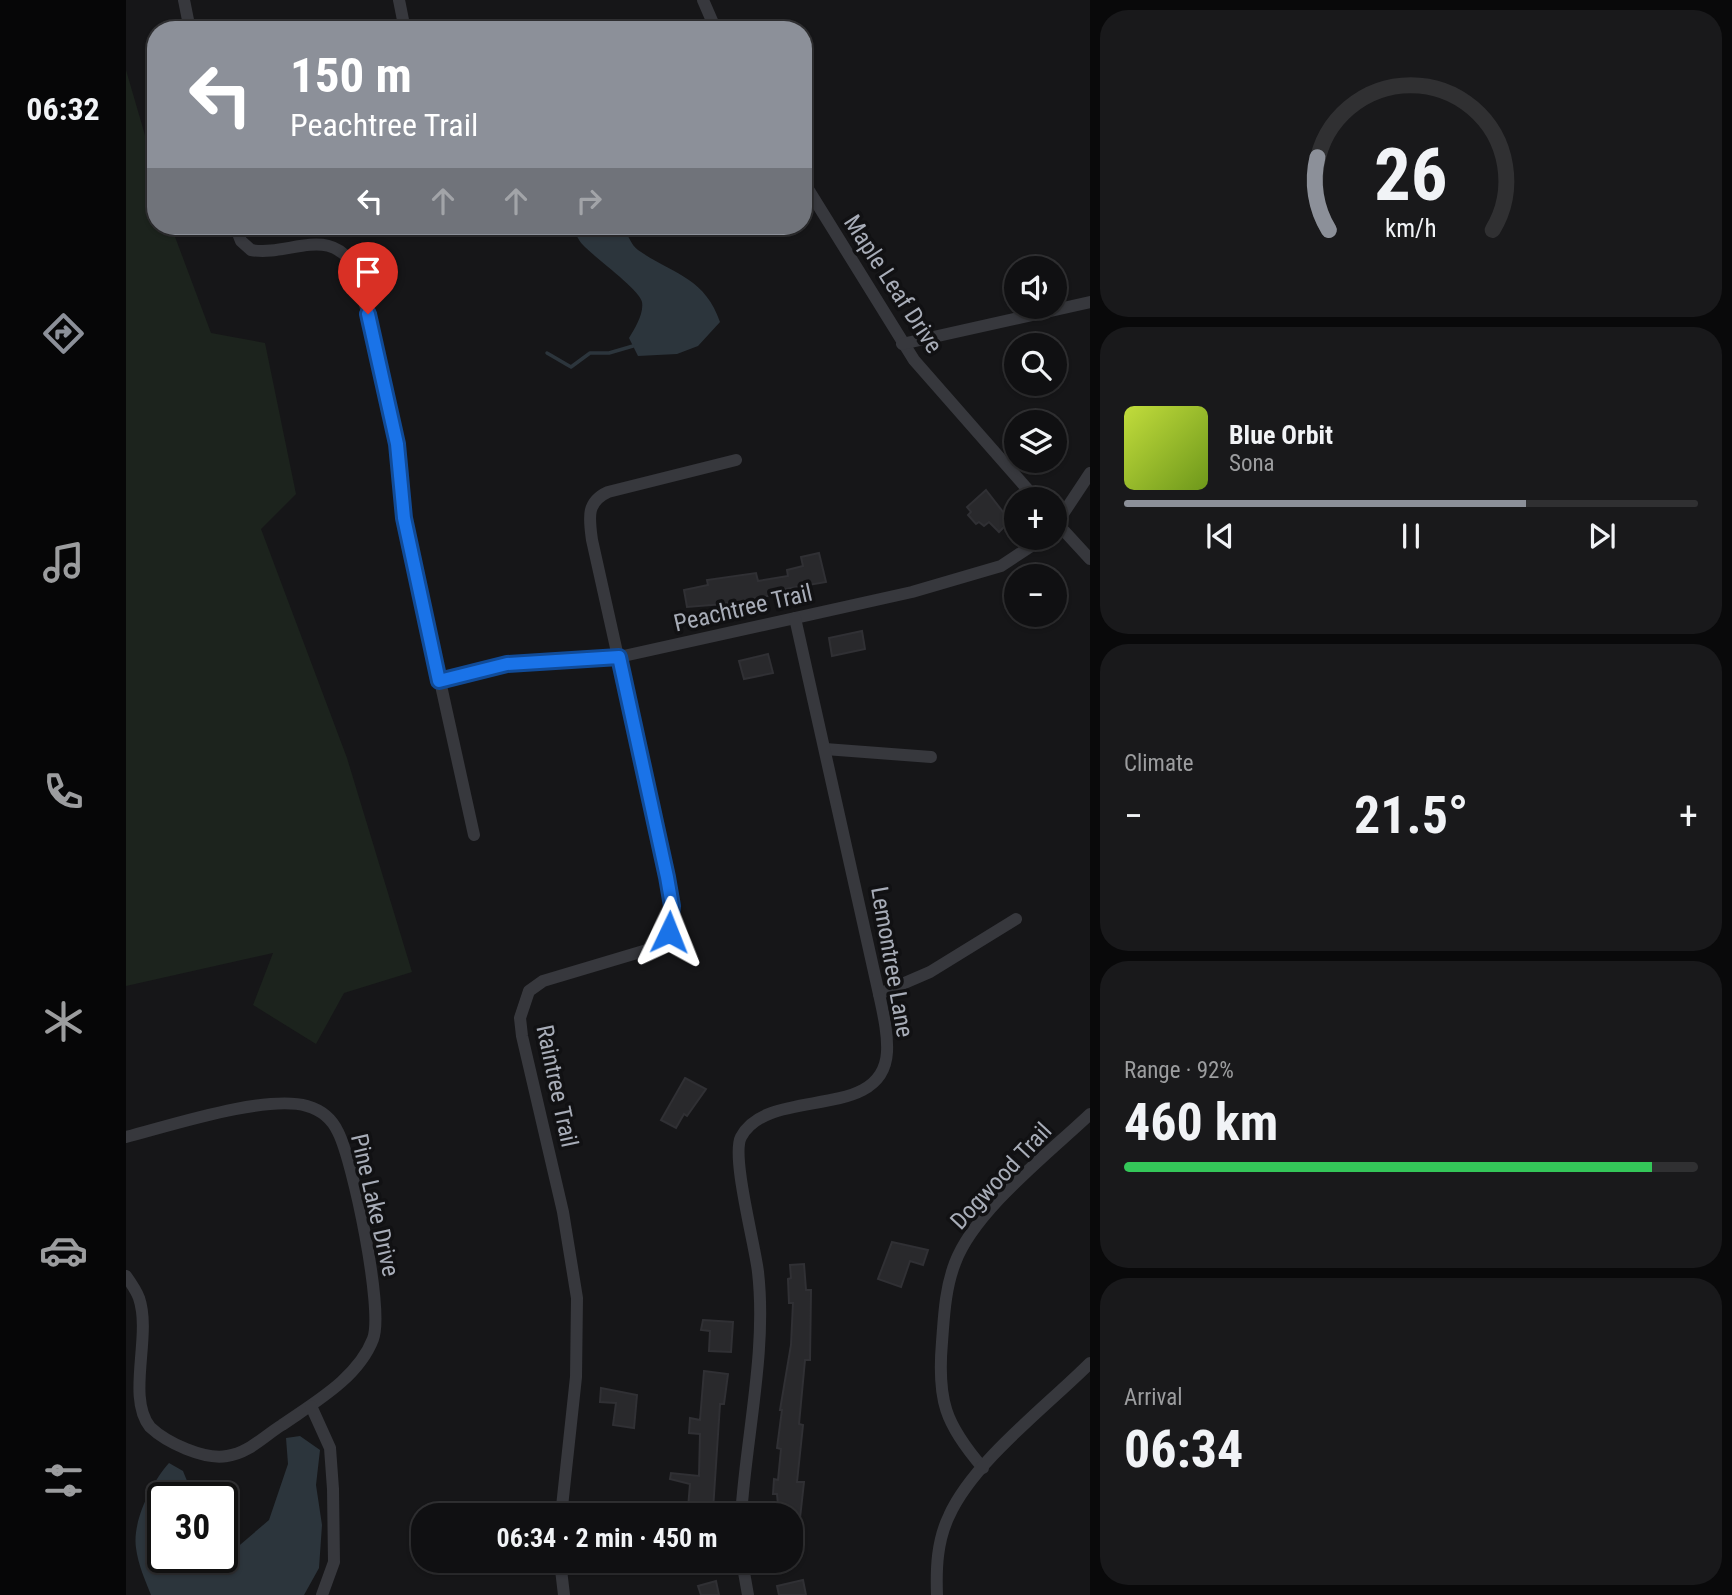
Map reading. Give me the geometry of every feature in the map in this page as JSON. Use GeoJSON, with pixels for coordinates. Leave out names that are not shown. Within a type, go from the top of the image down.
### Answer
{"type":"FeatureCollection","features":[{"type":"Feature","properties":{"kind":"street"},"geometry":{"type":"LineString","coordinates":[[184,0],[188,21]]}},
{"type":"Feature","properties":{"kind":"street"},"geometry":{"type":"LineString","coordinates":[[399,0],[403,21]]}},
{"type":"Feature","properties":{"kind":"street"},"geometry":{"type":"LineString","coordinates":[[703,0],[712,21]]}},
{"type":"Feature","properties":{"kind":"street","name":"Maple Leaf Drive"},"geometry":{"type":"LineString","coordinates":[[812,196],[902,344],[1026,487]]}},
{"type":"Feature","properties":{"kind":"street"},"geometry":{"type":"LineString","coordinates":[[238,235],[240,241],[251,250],[321,244],[340,251],[349,259],[358,274],[397,444],[404,518],[474,835]]}},
{"type":"Feature","properties":{"kind":"street"},"geometry":{"type":"LineString","coordinates":[[902,344],[1090,302]]}},
{"type":"Feature","properties":{"kind":"street","name":"Raintree Trail"},"geometry":{"type":"LineString","coordinates":[[562,1503],[576,1377],[577,1298],[564,1212],[520,1018],[529,991],[543,981],[657,947],[669,932],[672,906],[589,520],[593,501],[608,492],[736,460]]}},
{"type":"Feature","properties":{"kind":"street"},"geometry":{"type":"LineString","coordinates":[[1067,507],[1090,473]]}},
{"type":"Feature","properties":{"kind":"street"},"geometry":{"type":"LineString","coordinates":[[1067,535],[1090,559]]}},
{"type":"Feature","properties":{"kind":"street","name":"Peachtree Trail"},"geometry":{"type":"LineString","coordinates":[[439,681],[507,664],[619,657],[795,618],[977,576],[1001,566],[1025,550]]}},
{"type":"Feature","properties":{"kind":"street","name":"Lemontree Lane"},"geometry":{"type":"LineString","coordinates":[[742,1503],[761,1301],[753,1233],[739,1162],[739,1142],[745,1131],[763,1117],[853,1094],[873,1082],[883,1069],[887,1053],[879,994],[795,618]]}},
{"type":"Feature","properties":{"kind":"street"},"geometry":{"type":"LineString","coordinates":[[825,749],[931,757]]}},
{"type":"Feature","properties":{"kind":"street"},"geometry":{"type":"LineString","coordinates":[[879,994],[930,972],[1016,919]]}},
{"type":"Feature","properties":{"kind":"street","name":"Pine Lake Drive"},"geometry":{"type":"LineString","coordinates":[[126,1137],[273,1103],[304,1105],[324,1114],[332,1121],[344,1145],[370,1265],[376,1326],[369,1348],[357,1365],[312,1406],[256,1444],[229,1456],[206,1455],[161,1435],[150,1426],[139,1409],[137,1386],[142,1316],[140,1300],[126,1276]]}},
{"type":"Feature","properties":{"kind":"street","name":"Dogwood Trail"},"geometry":{"type":"LineString","coordinates":[[983,1468],[962,1444],[941,1402],[940,1366],[949,1280],[963,1245],[982,1219],[1090,1114]]}},
{"type":"Feature","properties":{"kind":"street"},"geometry":{"type":"LineString","coordinates":[[937,1595],[938,1551],[953,1508],[983,1468],[1090,1363]]}},
{"type":"Feature","properties":{"kind":"street"},"geometry":{"type":"LineString","coordinates":[[312,1406],[330,1448],[333,1489],[334,1562],[322,1595]]}},
{"type":"Feature","properties":{"kind":"street"},"geometry":{"type":"LineString","coordinates":[[561,1573],[564,1595]]}},
{"type":"Feature","properties":{"kind":"street"},"geometry":{"type":"LineString","coordinates":[[744,1573],[748,1595]]}},
{"type":"Feature","properties":{"kind":"shaded area"},"geometry":{"type":"Polygon","coordinates":[[[126,70],[147,142],[147,235],[174,235],[211,333],[265,343],[296,494],[261,529],[347,758],[412,972],[344,993],[316,1044],[253,1005],[273,953],[126,986],[126,70]]]}},
{"type":"Feature","properties":{"kind":"shaded area"},"geometry":{"type":"Polygon","coordinates":[[[576,235],[628,235],[638,250],[686,278],[706,295],[720,322],[698,346],[677,354],[638,356],[629,338],[642,311],[642,302],[625,282],[576,235]]]}},
{"type":"Feature","properties":{"kind":"shaded area"},"geometry":{"type":"Polygon","coordinates":[[[300,1436],[320,1450],[316,1485],[322,1525],[319,1568],[304,1595],[151,1595],[137,1554],[136,1537],[140,1514],[147,1498],[147,1573],[238,1573],[238,1547],[269,1520],[288,1464],[286,1438],[300,1436]]]}},
{"type":"Feature","properties":{"kind":"shaded area"},"geometry":{"type":"Polygon","coordinates":[[[169,1463],[183,1471],[187,1482],[155,1482],[169,1463]]]}},
{"type":"Feature","properties":{"kind":"building"},"geometry":{"type":"Polygon","coordinates":[[[986,490],[1004,513],[1004,527],[999,532],[989,522],[984,526],[979,522],[976,524],[968,515],[971,512],[967,507],[986,490]]]}},
{"type":"Feature","properties":{"kind":"building"},"geometry":{"type":"Polygon","coordinates":[[[819,553],[826,582],[724,604],[687,607],[684,590],[708,585],[707,580],[756,573],[758,581],[788,576],[787,570],[803,566],[801,557],[819,553]]]}},
{"type":"Feature","properties":{"kind":"building"},"geometry":{"type":"Polygon","coordinates":[[[862,631],[865,649],[832,656],[829,638],[862,631]]]}},
{"type":"Feature","properties":{"kind":"building"},"geometry":{"type":"Polygon","coordinates":[[[768,654],[773,673],[744,679],[739,661],[768,654]]]}},
{"type":"Feature","properties":{"kind":"building"},"geometry":{"type":"Polygon","coordinates":[[[685,1078],[706,1089],[687,1116],[684,1114],[676,1128],[661,1120],[685,1078]]]}},
{"type":"Feature","properties":{"kind":"building"},"geometry":{"type":"Polygon","coordinates":[[[892,1242],[928,1250],[923,1265],[910,1261],[901,1287],[878,1279],[892,1242]]]}},
{"type":"Feature","properties":{"kind":"building"},"geometry":{"type":"Polygon","coordinates":[[[804,1264],[806,1290],[811,1290],[810,1360],[805,1360],[799,1424],[803,1425],[797,1482],[804,1482],[802,1503],[778,1503],[777,1494],[773,1494],[774,1479],[778,1480],[781,1449],[777,1448],[780,1410],[791,1345],[793,1303],[789,1303],[790,1265],[804,1264]]]}},
{"type":"Feature","properties":{"kind":"building"},"geometry":{"type":"Polygon","coordinates":[[[703,1320],[733,1322],[731,1352],[709,1351],[710,1331],[701,1330],[703,1320]]]}},
{"type":"Feature","properties":{"kind":"building"},"geometry":{"type":"Polygon","coordinates":[[[704,1371],[728,1374],[724,1404],[720,1404],[713,1503],[688,1503],[690,1484],[670,1479],[671,1473],[699,1476],[700,1434],[689,1433],[690,1418],[700,1420],[704,1371]]]}},
{"type":"Feature","properties":{"kind":"building"},"geometry":{"type":"Polygon","coordinates":[[[601,1388],[637,1395],[634,1428],[613,1425],[616,1403],[600,1402],[601,1388]]]}},
{"type":"Feature","properties":{"kind":"building"},"geometry":{"type":"Polygon","coordinates":[[[803,1580],[806,1595],[779,1595],[777,1586],[803,1580]]]}},
{"type":"Feature","properties":{"kind":"building"},"geometry":{"type":"Polygon","coordinates":[[[716,1581],[719,1595],[701,1595],[698,1586],[716,1581]]]}},
{"type":"Feature","properties":{"kind":"waterway"},"geometry":{"type":"LineString","coordinates":[[547,353],[571,367],[590,353],[609,353],[633,346]]}},
{"type":"Feature","properties":{"kind":"route"},"geometry":{"type":"LineString","coordinates":[[368,314],[397,444],[404,518],[439,681],[507,664],[619,657],[667,877],[672,906],[669,932]]}}]}
